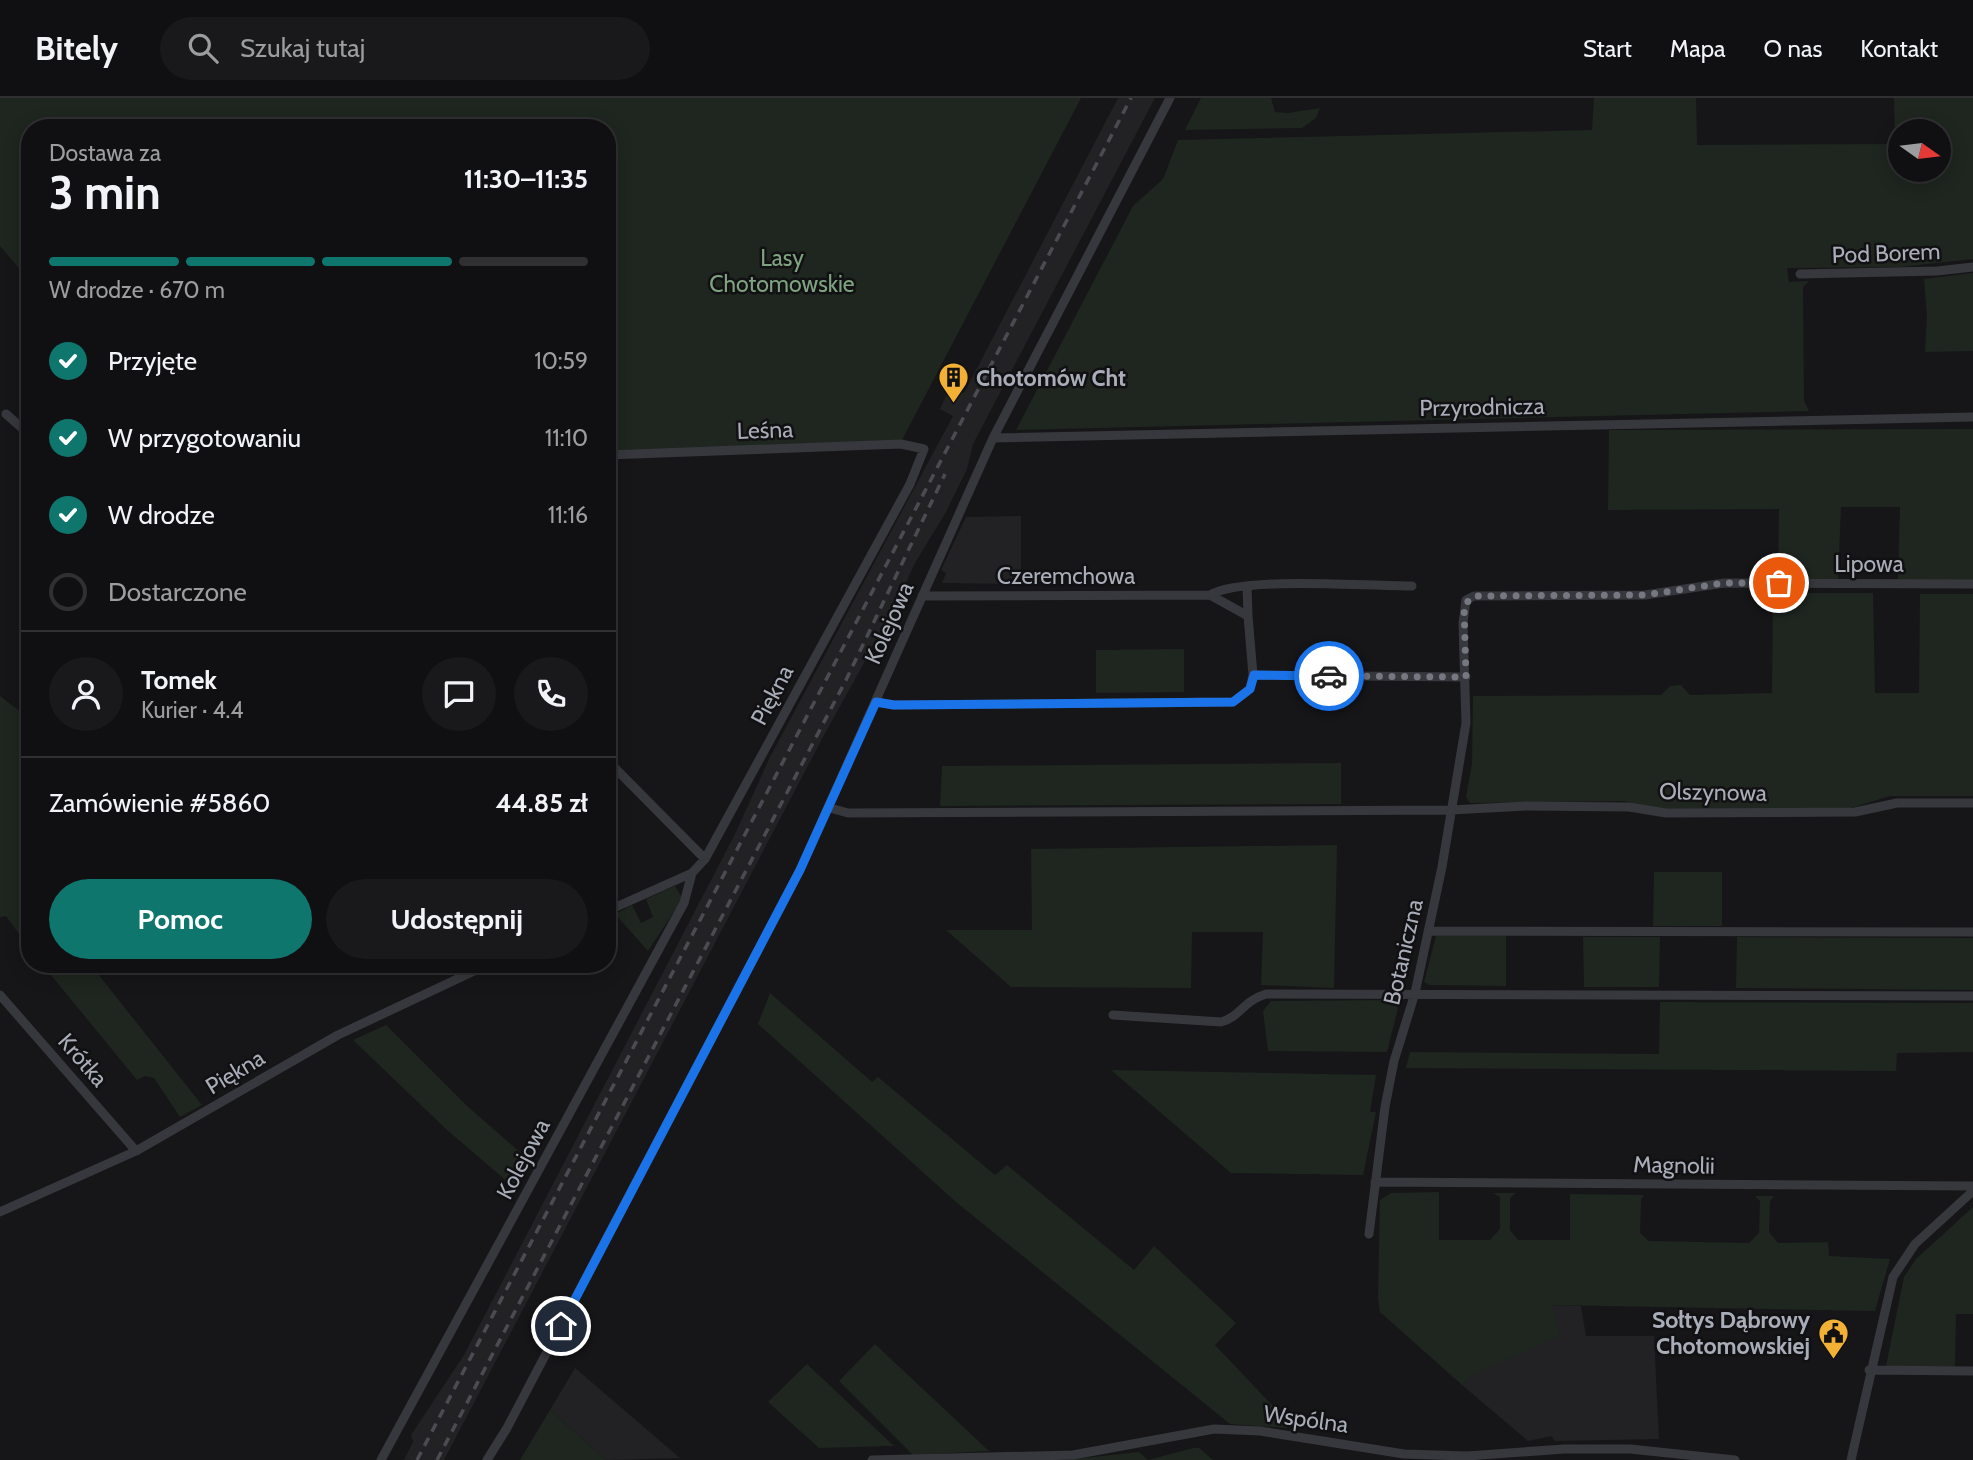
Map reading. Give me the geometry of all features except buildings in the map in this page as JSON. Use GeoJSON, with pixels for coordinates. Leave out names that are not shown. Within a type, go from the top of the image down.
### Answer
{"type":"FeatureCollection","features":[{"type":"Feature","properties":{"kind":"street","name":"Kolejowa"},"geometry":{"type":"LineString","coordinates":[[487,1460],[532,1382],[830,808],[993,438],[1170,98]]}},
{"type":"Feature","properties":{"kind":"street","name":"Pod Borem"},"geometry":{"type":"LineString","coordinates":[[1800,274],[1937,271],[1973,267]]}},
{"type":"Feature","properties":{"kind":"street"},"geometry":{"type":"LineString","coordinates":[[6,414],[21,427]]}},
{"type":"Feature","properties":{"kind":"street","name":"Przyrodnicza"},"geometry":{"type":"LineString","coordinates":[[993,438],[1973,417]]}},
{"type":"Feature","properties":{"kind":"street","name":"Leśna"},"geometry":{"type":"LineString","coordinates":[[616,455],[901,444],[924,449]]}},
{"type":"Feature","properties":{"kind":"street","name":"Piękna"},"geometry":{"type":"LineString","coordinates":[[616,907],[692,873],[705,859],[910,484],[924,449]]}},
{"type":"Feature","properties":{"kind":"street","name":"Lipowa"},"geometry":{"type":"LineString","coordinates":[[1466,677],[1464,605],[1474,596],[1645,595],[1724,583],[1973,584]]}},
{"type":"Feature","properties":{"kind":"street"},"geometry":{"type":"LineString","coordinates":[[876,702],[894,705],[1233,702],[1250,689],[1254,675],[1247,586]]}},
{"type":"Feature","properties":{"kind":"street","name":"Czeremchowa"},"geometry":{"type":"LineString","coordinates":[[922,596],[1210,595],[1222,589],[1247,586],[1412,586]]}},
{"type":"Feature","properties":{"kind":"street","name":"Czeremchowa"},"geometry":{"type":"LineString","coordinates":[[1210,595],[1248,616]]}},
{"type":"Feature","properties":{"kind":"street"},"geometry":{"type":"LineString","coordinates":[[1254,675],[1466,677]]}},
{"type":"Feature","properties":{"kind":"street","name":"Botaniczna"},"geometry":{"type":"LineString","coordinates":[[1369,1234],[1374,1182],[1394,1062],[1415,993],[1451,810],[1466,723],[1466,677]]}},
{"type":"Feature","properties":{"kind":"street"},"geometry":{"type":"LineString","coordinates":[[616,769],[705,859]]}},
{"type":"Feature","properties":{"kind":"street","name":"Olszynowa"},"geometry":{"type":"LineString","coordinates":[[830,808],[848,813],[1451,810],[1526,806],[1629,807],[1666,813],[1854,812],[1897,803],[1973,803]]}},
{"type":"Feature","properties":{"kind":"street","name":"Kolejowa"},"geometry":{"type":"LineString","coordinates":[[381,1460],[684,903],[692,873]]}},
{"type":"Feature","properties":{"kind":"street"},"geometry":{"type":"LineString","coordinates":[[1428,931],[1973,932]]}},
{"type":"Feature","properties":{"kind":"street","name":"Piękna"},"geometry":{"type":"LineString","coordinates":[[0,1212],[136,1151],[338,1035],[470,973]]}},
{"type":"Feature","properties":{"kind":"street"},"geometry":{"type":"LineString","coordinates":[[1113,1016],[1221,1022],[1230,1020],[1247,1002],[1266,995],[1415,993],[1973,996]]}},
{"type":"Feature","properties":{"kind":"street","name":"Krótka"},"geometry":{"type":"LineString","coordinates":[[0,995],[136,1151]]}},
{"type":"Feature","properties":{"kind":"street","name":"Magnolii"},"geometry":{"type":"LineString","coordinates":[[1374,1182],[1973,1189]]}},
{"type":"Feature","properties":{"kind":"street"},"geometry":{"type":"LineString","coordinates":[[1851,1460],[1890,1284],[1915,1244],[1973,1189]]}},
{"type":"Feature","properties":{"kind":"street"},"geometry":{"type":"LineString","coordinates":[[1869,1370],[1973,1371]]}},
{"type":"Feature","properties":{"kind":"street","name":"Wspólna"},"geometry":{"type":"LineString","coordinates":[[872,1460],[1032,1458],[1102,1452],[1214,1430],[1260,1431],[1404,1454],[1466,1456],[1564,1449],[1630,1449],[1735,1460]]}},
{"type":"Feature","properties":{"kind":"shaded area"},"geometry":{"type":"Polygon","coordinates":[[[1118,98],[1155,98],[973,444],[967,469],[946,512],[915,563],[895,607],[823,737],[444,1460],[404,1460],[413,1442],[411,1435],[464,1355],[735,834],[770,757],[953,416],[940,409],[949,390],[964,393],[1118,98]]]}},
{"type":"Feature","properties":{"kind":"shaded area"},"geometry":{"type":"Polygon","coordinates":[[[1021,516],[1021,584],[942,583],[946,573],[941,570],[966,517],[1021,516]]]}},
{"type":"Feature","properties":{"kind":"shaded area"},"geometry":{"type":"Polygon","coordinates":[[[1552,1305],[1581,1306],[1586,1336],[1654,1336],[1659,1439],[1555,1441],[1551,1436],[1528,1441],[1462,1385],[1552,1305]]]}},
{"type":"Feature","properties":{"kind":"shaded area"},"geometry":{"type":"Polygon","coordinates":[[[575,1368],[680,1458],[606,1460],[550,1410],[575,1368]]]}},
{"type":"Feature","properties":{"kind":"green space","name":"Lasy Chotomowskie"},"geometry":{"type":"Polygon","coordinates":[[[0,98],[1081,98],[902,440],[616,451],[616,119],[21,119],[21,270],[0,246],[0,98]]]}},
{"type":"Feature","properties":{"kind":"green space"},"geometry":{"type":"Polygon","coordinates":[[[1201,98],[1271,98],[1275,112],[1288,113],[1320,108],[1316,118],[1302,128],[1185,130],[1201,98]]]}},
{"type":"Feature","properties":{"kind":"green space"},"geometry":{"type":"Polygon","coordinates":[[[1594,98],[1696,98],[1697,145],[1888,144],[1888,182],[1951,182],[1951,119],[1894,119],[1894,98],[1973,98],[1973,259],[1900,267],[1787,268],[1789,282],[1809,281],[1803,287],[1804,401],[1809,411],[1016,430],[1133,206],[1163,179],[1178,140],[1592,130],[1594,98]]]}},
{"type":"Feature","properties":{"kind":"green space"},"geometry":{"type":"Polygon","coordinates":[[[1973,273],[1973,351],[1925,352],[1927,317],[1924,279],[1973,273]]]}},
{"type":"Feature","properties":{"kind":"green space"},"geometry":{"type":"Polygon","coordinates":[[[1973,429],[1973,580],[1898,580],[1900,507],[1841,507],[1838,579],[1778,579],[1779,509],[1608,510],[1609,430],[1973,429]]]}},
{"type":"Feature","properties":{"kind":"green space"},"geometry":{"type":"Polygon","coordinates":[[[1773,593],[1873,593],[1875,693],[1919,693],[1920,594],[1973,594],[1973,796],[1890,796],[1851,808],[1657,809],[1624,801],[1470,803],[1466,797],[1472,764],[1473,696],[1661,695],[1670,686],[1681,685],[1690,695],[1772,693],[1773,593]]]}},
{"type":"Feature","properties":{"kind":"green space"},"geometry":{"type":"Polygon","coordinates":[[[1184,649],[1184,692],[1096,693],[1096,650],[1184,649]]]}},
{"type":"Feature","properties":{"kind":"green space"},"geometry":{"type":"Polygon","coordinates":[[[0,696],[21,712],[21,937],[6,916],[0,917],[0,696]]]}},
{"type":"Feature","properties":{"kind":"green space"},"geometry":{"type":"Polygon","coordinates":[[[1341,763],[1341,804],[940,806],[942,766],[1341,763]]]}},
{"type":"Feature","properties":{"kind":"green space"},"geometry":{"type":"Polygon","coordinates":[[[1337,845],[1334,988],[1261,985],[1263,932],[1192,932],[1191,988],[1011,987],[946,930],[1032,930],[1031,849],[1337,845]]]}},
{"type":"Feature","properties":{"kind":"green space"},"geometry":{"type":"Polygon","coordinates":[[[1654,872],[1722,872],[1722,926],[1653,926],[1654,872]]]}},
{"type":"Feature","properties":{"kind":"green space"},"geometry":{"type":"Polygon","coordinates":[[[675,886],[681,896],[681,901],[648,951],[616,915],[632,905],[641,923],[653,917],[646,899],[675,886]]]}},
{"type":"Feature","properties":{"kind":"green space"},"geometry":{"type":"Polygon","coordinates":[[[1436,936],[1506,936],[1506,986],[1429,985],[1424,982],[1436,936]]]}},
{"type":"Feature","properties":{"kind":"green space"},"geometry":{"type":"Polygon","coordinates":[[[1583,937],[1660,937],[1659,987],[1584,987],[1583,937]]]}},
{"type":"Feature","properties":{"kind":"green space"},"geometry":{"type":"Polygon","coordinates":[[[1737,937],[1973,938],[1973,990],[1736,988],[1737,937]]]}},
{"type":"Feature","properties":{"kind":"green space"},"geometry":{"type":"Polygon","coordinates":[[[49,973],[97,973],[202,1105],[180,1117],[154,1078],[145,1076],[137,1080],[49,973]]]}},
{"type":"Feature","properties":{"kind":"green space"},"geometry":{"type":"Polygon","coordinates":[[[770,993],[872,1082],[878,1077],[995,1175],[1007,1165],[1134,1270],[1154,1246],[1236,1323],[1215,1345],[1291,1425],[1287,1428],[1230,1424],[956,1202],[758,1024],[770,993]]]}},
{"type":"Feature","properties":{"kind":"green space"},"geometry":{"type":"Polygon","coordinates":[[[1393,1000],[1398,1008],[1387,1052],[1268,1051],[1263,1011],[1271,1001],[1393,1000]]]}},
{"type":"Feature","properties":{"kind":"green space"},"geometry":{"type":"Polygon","coordinates":[[[1660,1002],[1973,1003],[1973,1052],[1897,1053],[1896,1071],[1406,1068],[1410,1052],[1659,1054],[1660,1002]]]}},
{"type":"Feature","properties":{"kind":"green space"},"geometry":{"type":"Polygon","coordinates":[[[386,1025],[466,1105],[530,1161],[516,1189],[447,1130],[353,1040],[386,1025]]]}},
{"type":"Feature","properties":{"kind":"green space"},"geometry":{"type":"Polygon","coordinates":[[[1111,1070],[1376,1075],[1370,1112],[1376,1112],[1363,1175],[1231,1173],[1111,1070]]]}},
{"type":"Feature","properties":{"kind":"green space"},"geometry":{"type":"Polygon","coordinates":[[[1439,1192],[1439,1240],[1490,1240],[1500,1229],[1500,1197],[1493,1193],[1516,1193],[1510,1198],[1510,1230],[1518,1240],[1570,1240],[1570,1194],[1644,1195],[1641,1200],[1640,1233],[1649,1241],[1749,1243],[1759,1233],[1760,1201],[1755,1196],[1774,1196],[1770,1201],[1769,1232],[1778,1243],[1828,1242],[1829,1256],[1890,1259],[1875,1311],[1552,1305],[1560,1336],[1475,1374],[1462,1385],[1380,1312],[1378,1298],[1380,1200],[1391,1193],[1439,1192]]]}},
{"type":"Feature","properties":{"kind":"green space"},"geometry":{"type":"Polygon","coordinates":[[[1973,1207],[1973,1314],[1956,1314],[1955,1366],[1886,1366],[1904,1277],[1916,1259],[1973,1207]]]}},
{"type":"Feature","properties":{"kind":"green space"},"geometry":{"type":"Polygon","coordinates":[[[875,1344],[989,1451],[913,1455],[839,1381],[875,1344]]]}},
{"type":"Feature","properties":{"kind":"green space"},"geometry":{"type":"Polygon","coordinates":[[[807,1364],[894,1446],[819,1448],[768,1402],[807,1364]]]}},
{"type":"Feature","properties":{"kind":"green space"},"geometry":{"type":"Polygon","coordinates":[[[550,1410],[606,1460],[520,1460],[550,1410]]]}},
{"type":"Feature","properties":{"kind":"green space"},"geometry":{"type":"Polygon","coordinates":[[[1199,1448],[1213,1460],[1148,1460],[1199,1448]]]}},
{"type":"Feature","properties":{"kind":"green space"},"geometry":{"type":"Polygon","coordinates":[[[1139,1452],[1148,1460],[1065,1460],[1139,1452]]]}},
{"type":"Feature","properties":{"kind":"railway"},"geometry":{"type":"LineString","coordinates":[[417,1460],[1131,98]]}},
{"type":"Feature","properties":{"kind":"railway"},"geometry":{"type":"LineString","coordinates":[[437,1460],[846,680],[945,474]]}},
{"type":"Feature","properties":{"kind":"way so far"},"geometry":{"type":"LineString","coordinates":[[1329,676],[1466,677],[1464,605],[1468,598],[1474,596],[1645,595],[1724,583],[1779,583]]}},
{"type":"Feature","properties":{"kind":"place","name":"Chotomów Cht"},"geometry":{"type":"Point","coordinates":[953,405]}},
{"type":"Feature","properties":{"kind":"place","name":"Sołtys Dąbrowy Chotomowskiej"},"geometry":{"type":"Point","coordinates":[1833,1360]}},
{"type":"Feature","properties":{"kind":"route"},"geometry":{"type":"LineString","coordinates":[[561,1326],[800,870],[876,702],[894,705],[1233,702],[1250,689],[1254,675],[1329,676]]}}]}
